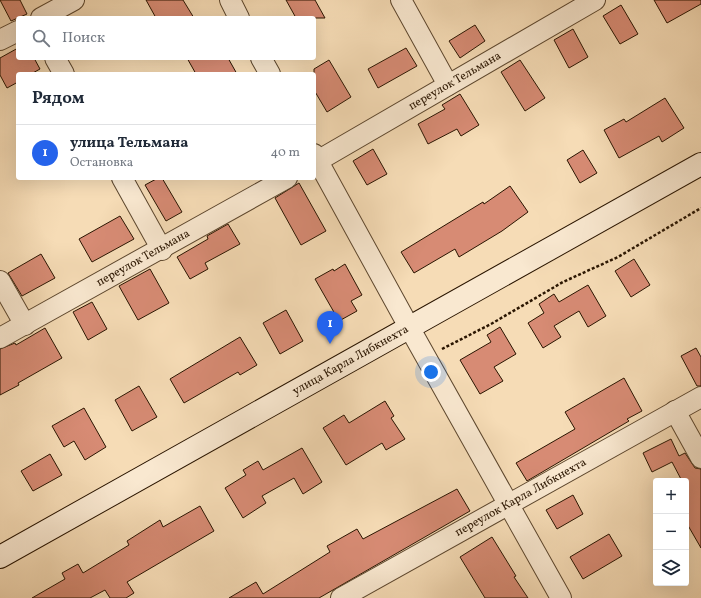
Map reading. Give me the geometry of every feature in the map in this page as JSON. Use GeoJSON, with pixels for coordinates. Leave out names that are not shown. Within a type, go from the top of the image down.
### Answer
{"type":"FeatureCollection","features":[{"type":"Feature","properties":{"kind":"main road","name":"улица Карла Либкнехта"},"geometry":{"type":"LineString","coordinates":[[0,557],[701,164]]}},
{"type":"Feature","properties":{"kind":"street"},"geometry":{"type":"LineString","coordinates":[[45,16],[74,0]]}},
{"type":"Feature","properties":{"kind":"street"},"geometry":{"type":"LineString","coordinates":[[230,0],[239,16]]}},
{"type":"Feature","properties":{"kind":"street"},"geometry":{"type":"LineString","coordinates":[[401,0],[448,85]]}},
{"type":"Feature","properties":{"kind":"street","name":"переулок Тельмана"},"geometry":{"type":"LineString","coordinates":[[316,158],[596,0]]}},
{"type":"Feature","properties":{"kind":"street"},"geometry":{"type":"LineString","coordinates":[[0,40],[16,32]]}},
{"type":"Feature","properties":{"kind":"street"},"geometry":{"type":"LineString","coordinates":[[56,60],[63,72]]}},
{"type":"Feature","properties":{"kind":"street"},"geometry":{"type":"LineString","coordinates":[[262,60],[269,72]]}},
{"type":"Feature","properties":{"kind":"street"},"geometry":{"type":"LineString","coordinates":[[316,161],[561,598]]}},
{"type":"Feature","properties":{"kind":"street"},"geometry":{"type":"LineString","coordinates":[[123,180],[162,250]]}},
{"type":"Feature","properties":{"kind":"street","name":"переулок Тельмана"},"geometry":{"type":"LineString","coordinates":[[0,338],[162,250],[284,180]]}},
{"type":"Feature","properties":{"kind":"street"},"geometry":{"type":"LineString","coordinates":[[0,281],[25,325]]}},
{"type":"Feature","properties":{"kind":"street","name":"переулок Карла Либкнехта"},"geometry":{"type":"LineString","coordinates":[[341,598],[701,397]]}},
{"type":"Feature","properties":{"kind":"street"},"geometry":{"type":"LineString","coordinates":[[674,411],[701,458]]}},
{"type":"Feature","properties":{"kind":"path"},"geometry":{"type":"LineString","coordinates":[[426,357],[491,324],[563,282],[618,257],[701,208]]}},
{"type":"Feature","properties":{"kind":"building"},"geometry":{"type":"Polygon","coordinates":[[[0,0],[20,0],[27,14],[16,16],[16,19],[11,21],[0,0]]]}},
{"type":"Feature","properties":{"kind":"building"},"geometry":{"type":"Polygon","coordinates":[[[146,0],[183,0],[193,16],[155,16],[146,0]]]}},
{"type":"Feature","properties":{"kind":"building"},"geometry":{"type":"Polygon","coordinates":[[[286,0],[315,0],[325,18],[316,18],[316,16],[295,16],[286,0]]]}},
{"type":"Feature","properties":{"kind":"building"},"geometry":{"type":"Polygon","coordinates":[[[654,0],[701,0],[701,4],[667,23],[654,0]]]}},
{"type":"Feature","properties":{"kind":"building"},"geometry":{"type":"Polygon","coordinates":[[[621,5],[638,34],[620,44],[603,16],[621,5]]]}},
{"type":"Feature","properties":{"kind":"building"},"geometry":{"type":"Polygon","coordinates":[[[475,25],[485,41],[460,58],[449,41],[475,25]]]}},
{"type":"Feature","properties":{"kind":"building"},"geometry":{"type":"Polygon","coordinates":[[[573,29],[588,57],[569,68],[554,40],[573,29]]]}},
{"type":"Feature","properties":{"kind":"building"},"geometry":{"type":"Polygon","coordinates":[[[406,48],[417,66],[378,88],[368,69],[406,48]]]}},
{"type":"Feature","properties":{"kind":"building"},"geometry":{"type":"Polygon","coordinates":[[[16,49],[16,60],[35,60],[40,69],[35,72],[16,72],[16,83],[7,88],[0,75],[0,58],[16,49]]]}},
{"type":"Feature","properties":{"kind":"building"},"geometry":{"type":"Polygon","coordinates":[[[188,60],[229,60],[236,72],[195,72],[188,60]]]}},
{"type":"Feature","properties":{"kind":"building"},"geometry":{"type":"Polygon","coordinates":[[[329,60],[351,97],[327,112],[316,93],[316,72],[314,72],[314,69],[329,60]]]}},
{"type":"Feature","properties":{"kind":"building"},"geometry":{"type":"Polygon","coordinates":[[[520,60],[545,98],[525,111],[501,72],[520,60]]]}},
{"type":"Feature","properties":{"kind":"building"},"geometry":{"type":"Polygon","coordinates":[[[460,94],[479,125],[461,136],[457,129],[428,144],[418,124],[445,109],[442,105],[460,94]]]}},
{"type":"Feature","properties":{"kind":"building"},"geometry":{"type":"Polygon","coordinates":[[[665,98],[684,128],[662,142],[659,136],[619,158],[604,130],[624,119],[626,122],[665,98]]]}},
{"type":"Feature","properties":{"kind":"building"},"geometry":{"type":"Polygon","coordinates":[[[373,149],[387,174],[367,185],[353,161],[373,149]]]}},
{"type":"Feature","properties":{"kind":"building"},"geometry":{"type":"Polygon","coordinates":[[[583,150],[597,173],[580,183],[567,160],[583,150]]]}},
{"type":"Feature","properties":{"kind":"building"},"geometry":{"type":"Polygon","coordinates":[[[154,180],[163,180],[182,212],[166,221],[145,185],[154,180]]]}},
{"type":"Feature","properties":{"kind":"building"},"geometry":{"type":"Polygon","coordinates":[[[299,183],[326,231],[301,245],[275,198],[299,183]]]}},
{"type":"Feature","properties":{"kind":"building"},"geometry":{"type":"Polygon","coordinates":[[[510,186],[528,212],[502,231],[459,257],[455,249],[414,273],[401,252],[483,202],[484,204],[510,186]]]}},
{"type":"Feature","properties":{"kind":"building"},"geometry":{"type":"Polygon","coordinates":[[[120,216],[134,239],[92,262],[79,239],[120,216]]]}},
{"type":"Feature","properties":{"kind":"building"},"geometry":{"type":"Polygon","coordinates":[[[228,224],[240,244],[205,263],[208,269],[190,279],[177,257],[208,239],[207,236],[228,224]]]}},
{"type":"Feature","properties":{"kind":"building"},"geometry":{"type":"Polygon","coordinates":[[[41,254],[55,278],[22,296],[8,273],[41,254]]]}},
{"type":"Feature","properties":{"kind":"building"},"geometry":{"type":"Polygon","coordinates":[[[634,259],[650,285],[631,297],[615,271],[634,259]]]}},
{"type":"Feature","properties":{"kind":"building"},"geometry":{"type":"Polygon","coordinates":[[[345,264],[362,295],[351,301],[357,311],[339,321],[315,279],[333,269],[334,271],[345,264]]]}},
{"type":"Feature","properties":{"kind":"building"},"geometry":{"type":"Polygon","coordinates":[[[150,269],[169,303],[138,320],[119,286],[150,269]]]}},
{"type":"Feature","properties":{"kind":"building"},"geometry":{"type":"Polygon","coordinates":[[[588,285],[606,316],[588,327],[579,311],[554,326],[561,337],[543,348],[528,323],[544,313],[539,304],[554,294],[559,302],[588,285]]]}},
{"type":"Feature","properties":{"kind":"building"},"geometry":{"type":"Polygon","coordinates":[[[92,302],[107,329],[88,340],[73,312],[92,302]]]}},
{"type":"Feature","properties":{"kind":"building"},"geometry":{"type":"Polygon","coordinates":[[[286,310],[303,341],[280,354],[263,323],[286,310]]]}},
{"type":"Feature","properties":{"kind":"building"},"geometry":{"type":"Polygon","coordinates":[[[500,327],[516,354],[494,367],[503,381],[480,394],[460,360],[491,342],[487,335],[500,327]]]}},
{"type":"Feature","properties":{"kind":"building"},"geometry":{"type":"Polygon","coordinates":[[[45,328],[62,358],[0,395],[0,349],[15,343],[16,345],[45,328]]]}},
{"type":"Feature","properties":{"kind":"building"},"geometry":{"type":"Polygon","coordinates":[[[240,337],[257,365],[240,375],[238,372],[184,403],[170,379],[240,337]]]}},
{"type":"Feature","properties":{"kind":"building"},"geometry":{"type":"Polygon","coordinates":[[[696,348],[701,357],[701,386],[697,386],[681,356],[696,348]]]}},
{"type":"Feature","properties":{"kind":"building"},"geometry":{"type":"Polygon","coordinates":[[[624,378],[642,411],[627,419],[629,421],[527,481],[516,463],[575,429],[565,412],[624,378]]]}},
{"type":"Feature","properties":{"kind":"building"},"geometry":{"type":"Polygon","coordinates":[[[139,386],[157,417],[132,431],[115,400],[139,386]]]}},
{"type":"Feature","properties":{"kind":"building"},"geometry":{"type":"Polygon","coordinates":[[[385,401],[394,416],[391,418],[405,439],[386,450],[382,443],[346,465],[323,428],[344,415],[349,423],[385,401]]]}},
{"type":"Feature","properties":{"kind":"building"},"geometry":{"type":"Polygon","coordinates":[[[84,408],[106,447],[85,460],[74,441],[64,447],[52,426],[84,408]]]}},
{"type":"Feature","properties":{"kind":"building"},"geometry":{"type":"Polygon","coordinates":[[[671,439],[679,456],[685,453],[695,468],[701,469],[701,548],[689,527],[689,478],[680,478],[672,462],[652,472],[643,453],[671,439]]]}},
{"type":"Feature","properties":{"kind":"building"},"geometry":{"type":"Polygon","coordinates":[[[302,448],[322,482],[303,494],[294,478],[262,496],[266,503],[243,518],[225,488],[246,475],[243,470],[258,461],[263,470],[302,448]]]}},
{"type":"Feature","properties":{"kind":"building"},"geometry":{"type":"Polygon","coordinates":[[[50,454],[62,475],[33,491],[21,471],[50,454]]]}},
{"type":"Feature","properties":{"kind":"building"},"geometry":{"type":"Polygon","coordinates":[[[457,489],[470,511],[319,598],[229,598],[256,582],[263,594],[330,552],[327,546],[357,529],[363,539],[457,489]]]}},
{"type":"Feature","properties":{"kind":"building"},"geometry":{"type":"Polygon","coordinates":[[[573,495],[583,514],[557,529],[546,510],[573,495]]]}},
{"type":"Feature","properties":{"kind":"building"},"geometry":{"type":"Polygon","coordinates":[[[200,506],[214,531],[127,582],[134,593],[126,598],[110,598],[105,590],[90,598],[32,598],[65,579],[62,573],[78,564],[83,573],[129,545],[127,541],[160,520],[163,527],[200,506]]]}},
{"type":"Feature","properties":{"kind":"building"},"geometry":{"type":"Polygon","coordinates":[[[609,534],[622,556],[583,579],[570,557],[609,534]]]}},
{"type":"Feature","properties":{"kind":"building"},"geometry":{"type":"Polygon","coordinates":[[[492,537],[516,576],[514,577],[528,598],[485,598],[460,557],[492,537]]]}},
{"type":"Feature","properties":{"kind":"place","name":"улица Тельмана"},"geometry":{"type":"Point","coordinates":[330,344]}}]}
